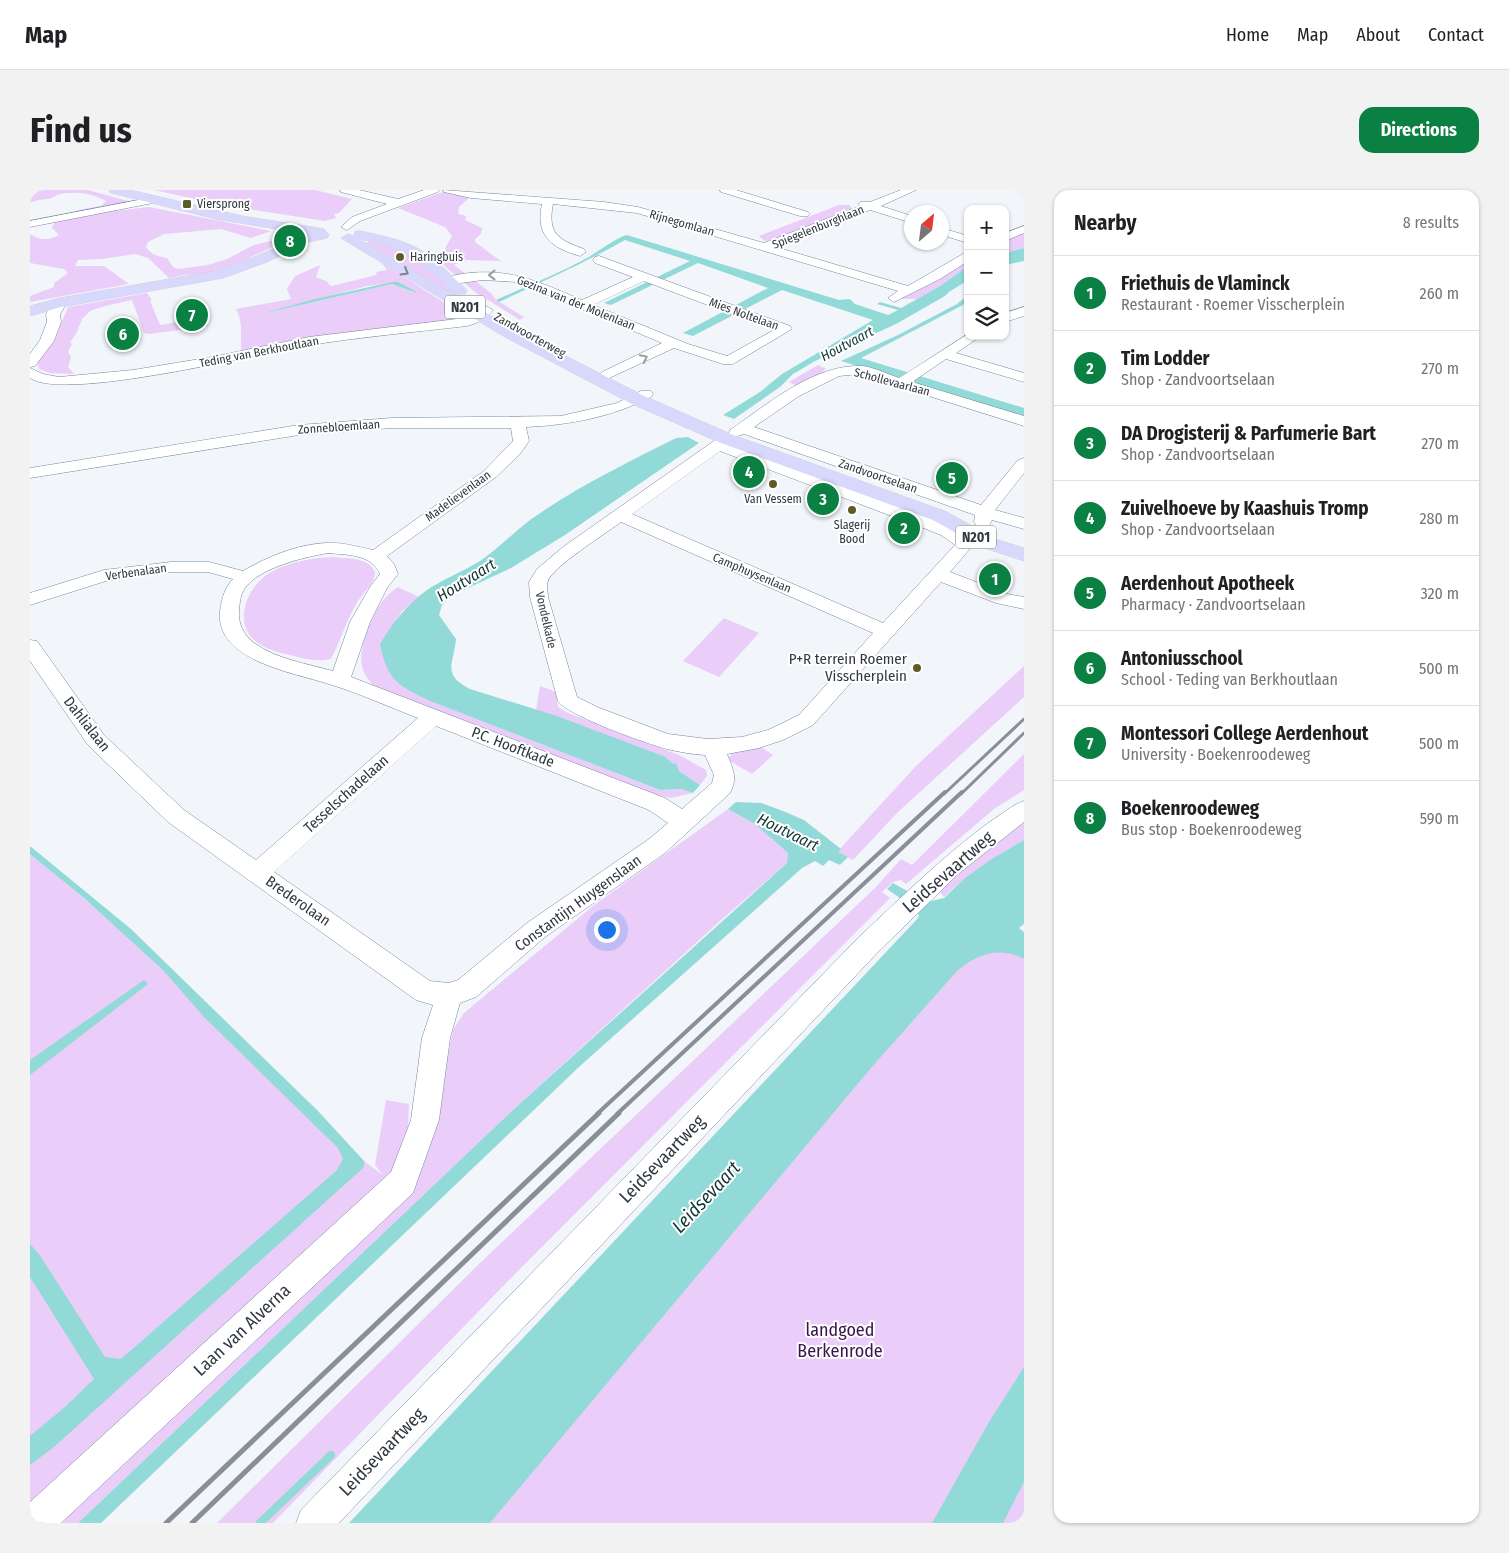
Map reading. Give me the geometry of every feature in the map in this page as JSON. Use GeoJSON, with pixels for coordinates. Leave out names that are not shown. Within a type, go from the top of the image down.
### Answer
{"type":"FeatureCollection","features":[{"type":"Feature","properties":{"kind":"main road","name":"N201"},"geometry":{"type":"LineString","coordinates":[[115,190],[333,238],[350,221]]}},
{"type":"Feature","properties":{"kind":"main road","name":"Zandvoorterweg"},"geometry":{"type":"LineString","coordinates":[[350,221],[413,252],[428,262],[483,312]]}},
{"type":"Feature","properties":{"kind":"main road","name":"Zandvoorterweg"},"geometry":{"type":"LineString","coordinates":[[350,221],[483,312],[606,376],[641,397],[724,433]]}},
{"type":"Feature","properties":{"kind":"main road"},"geometry":{"type":"LineString","coordinates":[[46,309],[218,275],[262,259],[304,239],[320,234]]}},
{"type":"Feature","properties":{"kind":"main road","name":"Zandvoortselaan"},"geometry":{"type":"LineString","coordinates":[[724,433],[984,517],[1024,535]]}},
{"type":"Feature","properties":{"kind":"main road","name":"Zandvoortselaan"},"geometry":{"type":"LineString","coordinates":[[724,433],[940,516],[988,543],[1024,555]]}},
{"type":"Feature","properties":{"kind":"main road","name":"N201"},"geometry":{"type":"LineString","coordinates":[[984,517],[981,535],[988,543]]}},
{"type":"Feature","properties":{"kind":"street"},"geometry":{"type":"LineString","coordinates":[[345,190],[360,192],[399,203]]}},
{"type":"Feature","properties":{"kind":"street"},"geometry":{"type":"LineString","coordinates":[[350,221],[434,190]]}},
{"type":"Feature","properties":{"kind":"street","name":"Rijnegomlaan"},"geometry":{"type":"LineString","coordinates":[[448,190],[471,195],[638,210],[909,290]]}},
{"type":"Feature","properties":{"kind":"street","name":"Spiegelenburghlaan"},"geometry":{"type":"LineString","coordinates":[[725,190],[809,213],[786,222]]}},
{"type":"Feature","properties":{"kind":"street"},"geometry":{"type":"LineString","coordinates":[[870,206],[911,190]]}},
{"type":"Feature","properties":{"kind":"street"},"geometry":{"type":"LineString","coordinates":[[350,221],[360,192]]}},
{"type":"Feature","properties":{"kind":"street"},"geometry":{"type":"LineString","coordinates":[[878,193],[892,197]]}},
{"type":"Feature","properties":{"kind":"street"},"geometry":{"type":"LineString","coordinates":[[858,196],[870,206],[904,217]]}},
{"type":"Feature","properties":{"kind":"street"},"geometry":{"type":"LineString","coordinates":[[30,224],[64,216],[144,204],[154,200]]}},
{"type":"Feature","properties":{"kind":"street"},"geometry":{"type":"LineString","coordinates":[[548,202],[545,212],[546,231],[553,240],[580,252]]}},
{"type":"Feature","properties":{"kind":"street","name":"Spiegelenburghlaan"},"geometry":{"type":"LineString","coordinates":[[766,247],[870,206]]}},
{"type":"Feature","properties":{"kind":"street"},"geometry":{"type":"LineString","coordinates":[[1009,236],[1024,230]]}},
{"type":"Feature","properties":{"kind":"street","name":"Spiegelenburghlaan"},"geometry":{"type":"LineString","coordinates":[[739,240],[758,232]]}},
{"type":"Feature","properties":{"kind":"street"},"geometry":{"type":"LineString","coordinates":[[949,233],[964,239]]}},
{"type":"Feature","properties":{"kind":"street"},"geometry":{"type":"LineString","coordinates":[[891,300],[936,276],[964,258]]}},
{"type":"Feature","properties":{"kind":"street","name":"Mies Noltelaan"},"geometry":{"type":"LineString","coordinates":[[599,260],[784,329],[728,361]]}},
{"type":"Feature","properties":{"kind":"street","name":"Gezina van der Molenlaan"},"geometry":{"type":"LineString","coordinates":[[449,280],[498,275],[520,279],[674,343],[728,361]]}},
{"type":"Feature","properties":{"kind":"street"},"geometry":{"type":"LineString","coordinates":[[582,305],[651,280]]}},
{"type":"Feature","properties":{"kind":"street"},"geometry":{"type":"LineString","coordinates":[[30,363],[47,341],[54,322],[46,309]]}},
{"type":"Feature","properties":{"kind":"street","name":"Teding van Berkhoutlaan"},"geometry":{"type":"LineString","coordinates":[[30,372],[39,378],[59,381],[133,374],[212,361],[309,341],[467,322],[475,319],[483,312]]}},
{"type":"Feature","properties":{"kind":"street"},"geometry":{"type":"LineString","coordinates":[[906,379],[968,340]]}},
{"type":"Feature","properties":{"kind":"street"},"geometry":{"type":"LineString","coordinates":[[606,376],[674,343]]}},
{"type":"Feature","properties":{"kind":"street"},"geometry":{"type":"LineString","coordinates":[[946,354],[1024,378]]}},
{"type":"Feature","properties":{"kind":"street","name":"Schollevaarlaan"},"geometry":{"type":"LineString","coordinates":[[724,433],[794,393],[836,372],[860,370],[906,379],[1024,421]]}},
{"type":"Feature","properties":{"kind":"street","name":"Zonnebloemlaan"},"geometry":{"type":"LineString","coordinates":[[30,473],[307,429],[392,423],[518,424],[561,422],[622,406],[641,397]]}},
{"type":"Feature","properties":{"kind":"street","name":"Madelievenlaan"},"geometry":{"type":"LineString","coordinates":[[376,556],[490,474],[510,456],[521,442],[518,424]]}},
{"type":"Feature","properties":{"kind":"street","name":"Zandvoortselaan"},"geometry":{"type":"LineString","coordinates":[[724,433],[960,504],[984,517],[1024,524]]}},
{"type":"Feature","properties":{"kind":"street","name":"Zandvoortselaan"},"geometry":{"type":"LineString","coordinates":[[724,433],[947,531],[965,544],[938,574]]}},
{"type":"Feature","properties":{"kind":"street","name":"Vondelkade"},"geometry":{"type":"LineString","coordinates":[[713,747],[673,743],[584,710],[568,701],[539,597],[538,582],[543,573],[562,557],[619,516],[724,433]]}},
{"type":"Feature","properties":{"kind":"street"},"geometry":{"type":"LineString","coordinates":[[984,517],[1024,463]]}},
{"type":"Feature","properties":{"kind":"street","name":"Camphuysenlaan"},"geometry":{"type":"LineString","coordinates":[[619,516],[885,631]]}},
{"type":"Feature","properties":{"kind":"street"},"geometry":{"type":"LineString","coordinates":[[245,577],[264,566],[306,551],[328,548],[376,556],[385,564],[389,574],[379,587],[360,622],[340,680]]}},
{"type":"Feature","properties":{"kind":"street","name":"Verbenalaan"},"geometry":{"type":"LineString","coordinates":[[30,599],[104,576],[171,567],[209,567],[245,577]]}},
{"type":"Feature","properties":{"kind":"street"},"geometry":{"type":"LineString","coordinates":[[713,747],[767,740],[792,729],[806,720],[938,574],[1002,599],[1024,603]]}},
{"type":"Feature","properties":{"kind":"street","name":"P.C. Hooftkade"},"geometry":{"type":"LineString","coordinates":[[245,577],[236,587],[231,598],[228,618],[234,634],[248,648],[272,660],[340,680],[657,804],[684,822]]}},
{"type":"Feature","properties":{"kind":"street","name":"Dahlialaan"},"geometry":{"type":"LineString","coordinates":[[30,646],[96,740],[152,796]]}},
{"type":"Feature","properties":{"kind":"street","name":"Tesselschadelaan"},"geometry":{"type":"LineString","coordinates":[[258,872],[434,716]]}},
{"type":"Feature","properties":{"kind":"street","name":"Constantijn Huygenslaan"},"geometry":{"type":"LineString","coordinates":[[449,995],[467,989],[536,930],[657,846],[722,787],[725,775],[713,747]]}},
{"type":"Feature","properties":{"kind":"street","name":"Brederolaan"},"geometry":{"type":"LineString","coordinates":[[152,796],[176,816],[258,872],[425,992],[449,995]]}},
{"type":"Feature","properties":{"kind":"street","name":"Leidsevaartweg"},"geometry":{"type":"LineString","coordinates":[[314,1523],[788,1027],[911,903],[972,848],[1024,810]]}},
{"type":"Feature","properties":{"kind":"street","name":"Laan van Alverna"},"geometry":{"type":"LineString","coordinates":[[34,1523],[402,1182],[425,1120],[436,1038],[449,995]]}},
{"type":"Feature","properties":{"kind":"green space"},"geometry":{"type":"Polygon","coordinates":[[[88,190],[135,203],[78,212],[78,210],[101,206],[106,201],[90,194],[72,193],[60,194],[49,199],[30,203],[30,191],[88,190]]]}},
{"type":"Feature","properties":{"kind":"green space"},"geometry":{"type":"Polygon","coordinates":[[[154,190],[315,190],[352,199],[339,213],[334,214],[336,218],[325,221],[222,205],[154,190]]]}},
{"type":"Feature","properties":{"kind":"green space"},"geometry":{"type":"Polygon","coordinates":[[[443,192],[470,197],[459,207],[458,214],[466,216],[465,220],[482,228],[481,234],[475,239],[475,242],[502,261],[466,260],[454,265],[491,293],[496,300],[524,317],[520,320],[475,292],[441,263],[439,259],[452,236],[445,227],[398,208],[443,192]]]}},
{"type":"Feature","properties":{"kind":"green space"},"geometry":{"type":"Polygon","coordinates":[[[839,205],[849,205],[853,209],[774,240],[765,241],[759,236],[839,205]]]}},
{"type":"Feature","properties":{"kind":"green space"},"geometry":{"type":"Polygon","coordinates":[[[149,207],[271,231],[251,238],[221,229],[164,234],[148,242],[146,247],[150,252],[167,258],[173,267],[178,269],[208,265],[227,259],[254,245],[284,238],[287,239],[240,262],[191,276],[190,274],[169,278],[148,258],[135,254],[102,259],[78,260],[75,266],[104,266],[129,284],[30,302],[30,296],[54,287],[54,283],[68,273],[64,269],[30,263],[30,234],[44,239],[59,235],[52,228],[56,218],[149,207]]]}},
{"type":"Feature","properties":{"kind":"green space"},"geometry":{"type":"Polygon","coordinates":[[[1024,232],[1024,248],[1009,252],[1009,239],[1024,232]]]}},
{"type":"Feature","properties":{"kind":"green space"},"geometry":{"type":"Polygon","coordinates":[[[372,240],[413,253],[449,288],[466,300],[460,302],[366,243],[372,240]]]}},
{"type":"Feature","properties":{"kind":"green space"},"geometry":{"type":"Polygon","coordinates":[[[964,260],[964,269],[940,286],[917,299],[900,299],[964,260]]]}},
{"type":"Feature","properties":{"kind":"green space"},"geometry":{"type":"Polygon","coordinates":[[[382,263],[467,317],[241,352],[241,325],[236,309],[291,299],[287,289],[295,276],[320,265],[316,277],[326,281],[331,286],[373,276],[377,274],[376,272],[387,270],[382,263]],[[398,282],[367,286],[257,315],[392,284],[415,293],[398,282]]]}},
{"type":"Feature","properties":{"kind":"green space"},"geometry":{"type":"Polygon","coordinates":[[[147,293],[152,300],[150,301],[160,325],[205,318],[208,326],[149,334],[144,333],[132,300],[105,306],[90,311],[82,319],[76,334],[70,342],[72,344],[68,352],[71,357],[68,367],[74,374],[50,373],[39,369],[37,362],[55,339],[68,307],[147,293]]]}},
{"type":"Feature","properties":{"kind":"green space"},"geometry":{"type":"Polygon","coordinates":[[[818,365],[826,369],[822,372],[826,374],[798,387],[789,382],[818,365]]]}},
{"type":"Feature","properties":{"kind":"green space"},"geometry":{"type":"Polygon","coordinates":[[[350,558],[367,563],[375,572],[375,576],[350,615],[331,659],[310,660],[300,658],[264,647],[251,637],[246,628],[245,606],[249,595],[264,577],[273,571],[294,563],[309,559],[350,558]]]}},
{"type":"Feature","properties":{"kind":"green space"},"geometry":{"type":"Polygon","coordinates":[[[398,587],[419,597],[402,611],[380,645],[435,703],[660,790],[681,789],[693,793],[671,798],[654,794],[373,686],[362,666],[361,658],[364,640],[381,603],[398,587]]]}},
{"type":"Feature","properties":{"kind":"green space"},"geometry":{"type":"Polygon","coordinates":[[[724,618],[759,633],[719,677],[683,661],[724,618]]]}},
{"type":"Feature","properties":{"kind":"green space"},"geometry":{"type":"Polygon","coordinates":[[[1024,666],[1024,697],[897,813],[853,860],[837,852],[916,766],[1024,666]]]}},
{"type":"Feature","properties":{"kind":"green space"},"geometry":{"type":"Polygon","coordinates":[[[540,686],[556,692],[558,707],[568,713],[679,755],[706,770],[707,776],[700,785],[679,771],[666,757],[536,710],[540,686]]]}},
{"type":"Feature","properties":{"kind":"green space"},"geometry":{"type":"Polygon","coordinates":[[[761,747],[773,755],[752,774],[728,760],[738,751],[761,747]]]}},
{"type":"Feature","properties":{"kind":"green space"},"geometry":{"type":"Polygon","coordinates":[[[1024,754],[1024,790],[994,809],[906,884],[901,880],[893,882],[882,892],[890,898],[510,1279],[273,1523],[217,1523],[478,1265],[875,888],[901,859],[912,865],[1024,754]]]}},
{"type":"Feature","properties":{"kind":"green space"},"geometry":{"type":"Polygon","coordinates":[[[728,809],[755,824],[788,853],[787,863],[720,921],[514,1109],[78,1523],[45,1523],[415,1181],[444,1076],[453,1030],[464,1013],[593,906],[728,809]]]}},
{"type":"Feature","properties":{"kind":"green space"},"geometry":{"type":"Polygon","coordinates":[[[1024,819],[1024,840],[982,866],[944,897],[940,892],[953,873],[1024,819]]]}},
{"type":"Feature","properties":{"kind":"green space"},"geometry":{"type":"Polygon","coordinates":[[[30,854],[159,965],[365,1164],[365,1162],[383,1175],[375,1165],[386,1100],[409,1104],[407,1150],[397,1170],[30,1507],[30,854]]]}},
{"type":"Feature","properties":{"kind":"green space","name":"landgoed Berkenrode"},"geometry":{"type":"Polygon","coordinates":[[[980,924],[1024,944],[1024,1523],[455,1523],[980,924]]]}},
{"type":"Feature","properties":{"kind":"water","name":"Houtvaart"},"geometry":{"type":"Polygon","coordinates":[[[627,235],[839,300],[850,299],[855,304],[888,315],[898,310],[877,304],[880,302],[901,308],[940,286],[964,269],[964,283],[945,296],[896,324],[815,361],[793,374],[780,387],[734,419],[723,415],[760,392],[782,374],[873,320],[782,290],[693,336],[683,333],[768,288],[698,263],[611,305],[604,303],[690,261],[625,240],[499,302],[496,300],[576,264],[627,235]]]}},
{"type":"Feature","properties":{"kind":"water"},"geometry":{"type":"Polygon","coordinates":[[[1024,248],[1024,261],[1009,264],[1009,252],[1024,248]]]}},
{"type":"Feature","properties":{"kind":"water"},"geometry":{"type":"Polygon","coordinates":[[[398,282],[416,293],[392,284],[257,315],[315,299],[398,282]]]}},
{"type":"Feature","properties":{"kind":"water"},"geometry":{"type":"Polygon","coordinates":[[[964,298],[963,305],[861,358],[1024,408],[1024,417],[841,361],[898,335],[957,304],[964,298]]]}},
{"type":"Feature","properties":{"kind":"water","name":"Houtvaart"},"geometry":{"type":"Polygon","coordinates":[[[688,437],[699,443],[565,535],[511,568],[451,596],[442,605],[439,615],[456,639],[451,668],[455,678],[461,684],[470,689],[557,716],[666,757],[673,764],[676,763],[679,771],[700,785],[693,793],[681,789],[660,790],[435,703],[405,688],[392,676],[387,668],[380,644],[402,613],[422,594],[436,584],[480,561],[530,520],[565,497],[601,476],[676,438],[688,437]]]}},
{"type":"Feature","properties":{"kind":"water","name":"Houtvaart"},"geometry":{"type":"Polygon","coordinates":[[[736,802],[761,803],[804,820],[841,849],[838,852],[848,857],[840,865],[829,860],[823,866],[815,861],[802,868],[580,1066],[101,1523],[78,1523],[514,1109],[787,863],[788,853],[755,824],[728,809],[736,802]]]}},
{"type":"Feature","properties":{"kind":"water","name":"Leidsevaart"},"geometry":{"type":"Polygon","coordinates":[[[1024,840],[1024,924],[1019,928],[1024,932],[1024,959],[1006,953],[989,954],[972,960],[957,971],[871,1068],[490,1523],[349,1523],[919,917],[917,910],[887,889],[893,883],[927,902],[944,898],[964,879],[990,860],[1024,840]]]}},
{"type":"Feature","properties":{"kind":"water"},"geometry":{"type":"Polygon","coordinates":[[[30,846],[131,929],[318,1111],[365,1162],[363,1168],[54,1447],[30,1465],[30,1436],[65,1407],[94,1379],[30,1277],[30,1244],[39,1254],[105,1357],[121,1359],[337,1170],[343,1159],[338,1148],[204,1017],[163,970],[84,898],[30,854],[30,846]]]}},
{"type":"Feature","properties":{"kind":"water"},"geometry":{"type":"Polygon","coordinates":[[[144,980],[148,984],[30,1075],[30,1060],[144,980]]]}},
{"type":"Feature","properties":{"kind":"water"},"geometry":{"type":"Polygon","coordinates":[[[1024,1367],[1024,1482],[1003,1523],[932,1523],[989,1422],[1024,1367]]]}},
{"type":"Feature","properties":{"kind":"waterway"},"geometry":{"type":"LineString","coordinates":[[260,1523],[331,1455]]}},
{"type":"Feature","properties":{"kind":"railway"},"geometry":{"type":"LineString","coordinates":[[944,794],[1024,719]]}},
{"type":"Feature","properties":{"kind":"railway"},"geometry":{"type":"LineString","coordinates":[[961,794],[1024,733]]}},
{"type":"Feature","properties":{"kind":"railway"},"geometry":{"type":"LineString","coordinates":[[597,1114],[945,792]]}},
{"type":"Feature","properties":{"kind":"railway"},"geometry":{"type":"LineString","coordinates":[[617,1114],[962,792]]}},
{"type":"Feature","properties":{"kind":"railway"},"geometry":{"type":"LineString","coordinates":[[166,1523],[599,1113]]}},
{"type":"Feature","properties":{"kind":"railway"},"geometry":{"type":"LineString","coordinates":[[192,1523],[619,1113]]}},
{"type":"Feature","properties":{"kind":"place","name":"Viersprong"},"geometry":{"type":"Point","coordinates":[187,204]}},
{"type":"Feature","properties":{"kind":"place","name":"Boekenroodeweg"},"geometry":{"type":"Point","coordinates":[290,241]}},
{"type":"Feature","properties":{"kind":"place","name":"Haringbuis"},"geometry":{"type":"Point","coordinates":[400,257]}},
{"type":"Feature","properties":{"kind":"place","name":"Montessori College Aerdenhout"},"geometry":{"type":"Point","coordinates":[192,315]}},
{"type":"Feature","properties":{"kind":"place","name":"Antoniusschool"},"geometry":{"type":"Point","coordinates":[123,334]}},
{"type":"Feature","properties":{"kind":"place","name":"Zuivelhoeve by Kaashuis Tromp"},"geometry":{"type":"Point","coordinates":[749,472]}},
{"type":"Feature","properties":{"kind":"place","name":"Aerdenhout Apotheek"},"geometry":{"type":"Point","coordinates":[952,478]}},
{"type":"Feature","properties":{"kind":"place","name":"Van Vessem"},"geometry":{"type":"Point","coordinates":[773,484]}},
{"type":"Feature","properties":{"kind":"place","name":"DA Drogisterij & Parfumerie Bart"},"geometry":{"type":"Point","coordinates":[823,499]}},
{"type":"Feature","properties":{"kind":"place","name":"Slagerij Bood"},"geometry":{"type":"Point","coordinates":[852,510]}},
{"type":"Feature","properties":{"kind":"place","name":"Tim Lodder"},"geometry":{"type":"Point","coordinates":[904,528]}},
{"type":"Feature","properties":{"kind":"place","name":"Friethuis de Vlaminck"},"geometry":{"type":"Point","coordinates":[995,579]}},
{"type":"Feature","properties":{"kind":"place","name":"P+R terrein Roemer Visscherplein"},"geometry":{"type":"Point","coordinates":[917,668]}}]}
